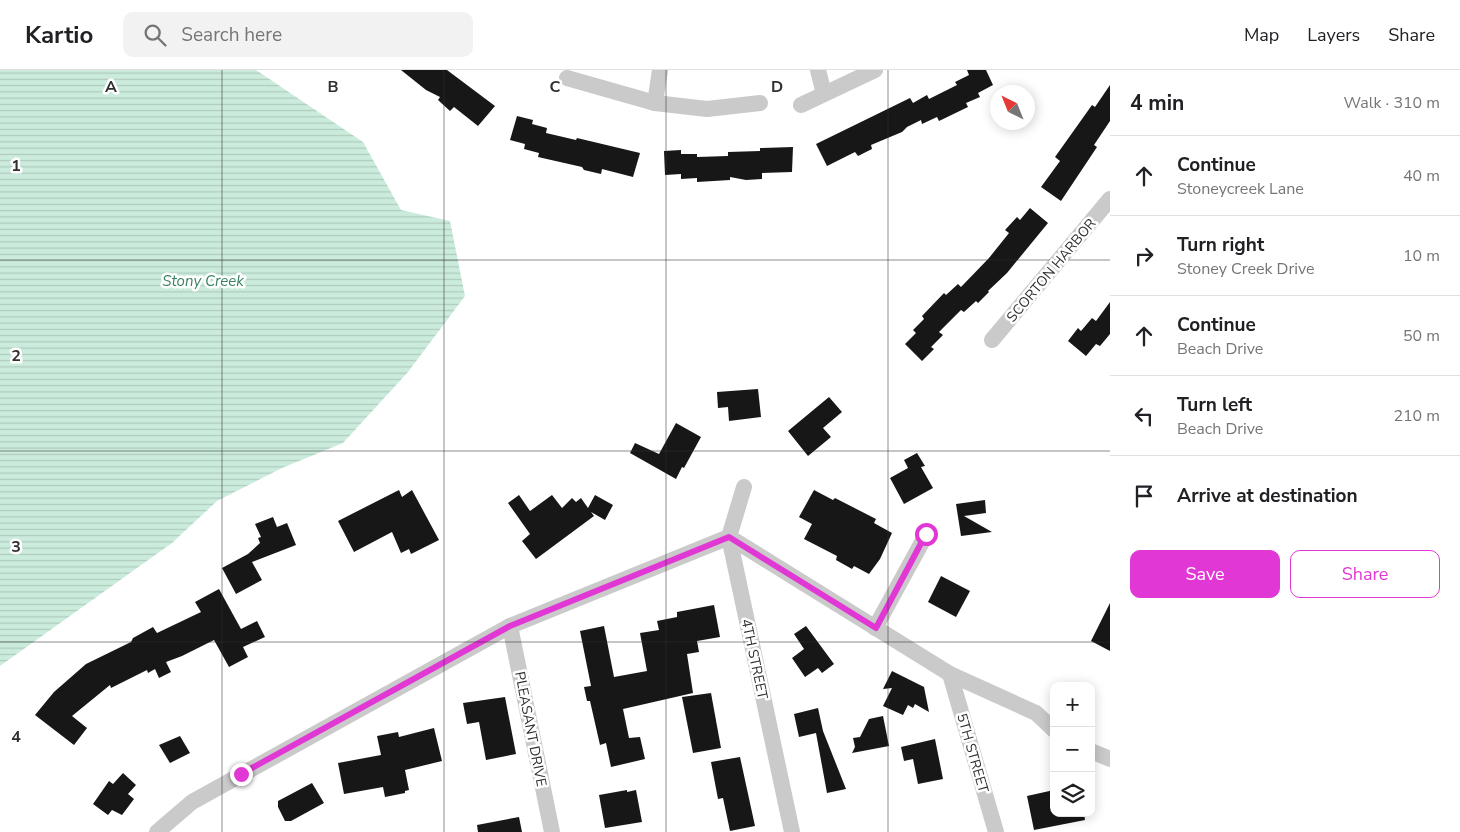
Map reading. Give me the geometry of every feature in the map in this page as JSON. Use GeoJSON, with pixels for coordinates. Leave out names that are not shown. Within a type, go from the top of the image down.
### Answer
{"type":"FeatureCollection","features":[{"type":"Feature","properties":{"kind":"street"},"geometry":{"type":"LineString","coordinates":[[655,103],[660,70]]}},
{"type":"Feature","properties":{"kind":"street"},"geometry":{"type":"LineString","coordinates":[[818,70],[824,94]]}},
{"type":"Feature","properties":{"kind":"street"},"geometry":{"type":"LineString","coordinates":[[800,105],[875,70]]}},
{"type":"Feature","properties":{"kind":"street"},"geometry":{"type":"LineString","coordinates":[[567,78],[655,103],[708,109],[760,103]]}},
{"type":"Feature","properties":{"kind":"street","name":"SCORTON HARBOR"},"geometry":{"type":"LineString","coordinates":[[992,340],[1110,200]]}},
{"type":"Feature","properties":{"kind":"street","name":"4TH STREET"},"geometry":{"type":"LineString","coordinates":[[744,487],[729,537],[792,832]]}},
{"type":"Feature","properties":{"kind":"street"},"geometry":{"type":"LineString","coordinates":[[876,628],[926,534]]}},
{"type":"Feature","properties":{"kind":"street"},"geometry":{"type":"LineString","coordinates":[[157,832],[192,802],[510,626],[729,537],[950,674],[1036,713],[1051,727]]}},
{"type":"Feature","properties":{"kind":"street","name":"PLEASANT DRIVE"},"geometry":{"type":"LineString","coordinates":[[510,626],[552,832]]}},
{"type":"Feature","properties":{"kind":"street","name":"5TH STREET"},"geometry":{"type":"LineString","coordinates":[[950,674],[996,832]]}},
{"type":"Feature","properties":{"kind":"street"},"geometry":{"type":"LineString","coordinates":[[1095,753],[1110,759]]}},
{"type":"Feature","properties":{"kind":"water","name":"Stony Creek"},"geometry":{"type":"Polygon","coordinates":[[[0,70],[256,70],[363,142],[401,210],[450,221],[465,296],[408,372],[343,443],[282,468],[217,501],[172,543],[0,666],[0,70]]]}},
{"type":"Feature","properties":{"kind":"building"},"geometry":{"type":"Polygon","coordinates":[[[401,70],[447,70],[495,106],[478,126],[454,107],[450,111],[438,100],[440,97],[426,90],[401,70]]]}},
{"type":"Feature","properties":{"kind":"building"},"geometry":{"type":"Polygon","coordinates":[[[967,70],[986,70],[993,85],[978,93],[980,97],[966,103],[968,107],[939,121],[937,117],[922,124],[921,120],[907,127],[902,132],[871,145],[872,149],[858,156],[855,152],[827,166],[816,144],[910,98],[913,103],[927,95],[929,99],[957,85],[955,82],[969,75],[967,70]]]}},
{"type":"Feature","properties":{"kind":"building"},"geometry":{"type":"Polygon","coordinates":[[[1110,85],[1110,121],[1094,145],[1097,147],[1061,201],[1041,187],[1060,161],[1055,157],[1092,105],[1095,107],[1110,85]]]}},
{"type":"Feature","properties":{"kind":"building"},"geometry":{"type":"Polygon","coordinates":[[[517,116],[533,120],[532,124],[547,128],[546,133],[576,140],[577,138],[640,153],[633,177],[602,169],[601,174],[584,170],[582,167],[538,157],[539,153],[524,149],[525,144],[510,140],[517,116]]]}},
{"type":"Feature","properties":{"kind":"building"},"geometry":{"type":"Polygon","coordinates":[[[793,147],[792,172],[762,173],[762,179],[746,180],[730,177],[730,180],[697,182],[697,178],[681,179],[681,174],[665,175],[664,151],[681,150],[681,154],[697,154],[697,157],[728,156],[728,152],[760,151],[760,148],[793,147]]]}},
{"type":"Feature","properties":{"kind":"building"},"geometry":{"type":"Polygon","coordinates":[[[1030,208],[1048,223],[1007,273],[978,303],[976,301],[964,312],[961,310],[939,332],[943,335],[931,347],[934,349],[922,361],[905,344],[916,333],[913,330],[924,319],[922,316],[944,293],[946,295],[958,284],[961,287],[989,258],[1009,233],[1005,230],[1017,217],[1020,220],[1030,208]]]}},
{"type":"Feature","properties":{"kind":"building"},"geometry":{"type":"Polygon","coordinates":[[[1110,302],[1110,334],[1100,346],[1096,344],[1086,356],[1068,341],[1078,328],[1081,331],[1092,318],[1096,321],[1110,302]]]}},
{"type":"Feature","properties":{"kind":"building"},"geometry":{"type":"Polygon","coordinates":[[[758,389],[761,417],[729,421],[728,407],[718,408],[717,392],[758,389]]]}},
{"type":"Feature","properties":{"kind":"building"},"geometry":{"type":"Polygon","coordinates":[[[829,397],[842,412],[823,428],[831,437],[808,456],[788,431],[829,397]]]}},
{"type":"Feature","properties":{"kind":"building"},"geometry":{"type":"Polygon","coordinates":[[[676,423],[701,437],[676,479],[630,453],[635,443],[659,454],[676,423]]]}},
{"type":"Feature","properties":{"kind":"building"},"geometry":{"type":"Polygon","coordinates":[[[917,453],[925,466],[921,467],[933,488],[904,504],[890,478],[908,468],[904,460],[917,453]]]}},
{"type":"Feature","properties":{"kind":"building"},"geometry":{"type":"Polygon","coordinates":[[[399,490],[402,497],[412,490],[439,540],[411,554],[409,549],[401,553],[392,532],[354,552],[338,521],[399,490]]]}},
{"type":"Feature","properties":{"kind":"building"},"geometry":{"type":"Polygon","coordinates":[[[814,490],[833,500],[835,498],[876,519],[874,523],[892,533],[880,559],[869,574],[854,566],[852,569],[836,560],[837,556],[804,539],[812,524],[799,517],[814,490]]]}},
{"type":"Feature","properties":{"kind":"building"},"geometry":{"type":"Polygon","coordinates":[[[519,495],[530,511],[552,495],[562,508],[572,498],[576,502],[581,498],[588,508],[595,495],[613,505],[605,520],[591,512],[594,516],[536,559],[522,541],[530,534],[508,503],[519,495]]]}},
{"type":"Feature","properties":{"kind":"building"},"geometry":{"type":"Polygon","coordinates":[[[985,500],[986,513],[964,516],[992,532],[961,536],[956,504],[985,500]]]}},
{"type":"Feature","properties":{"kind":"building"},"geometry":{"type":"Polygon","coordinates":[[[273,517],[277,527],[287,523],[296,545],[252,562],[262,580],[236,594],[222,568],[248,554],[260,543],[258,538],[261,537],[255,524],[273,517]]]}},
{"type":"Feature","properties":{"kind":"building"},"geometry":{"type":"Polygon","coordinates":[[[941,576],[970,591],[956,617],[928,602],[941,576]]]}},
{"type":"Feature","properties":{"kind":"building"},"geometry":{"type":"Polygon","coordinates":[[[219,589],[241,629],[257,621],[265,637],[243,647],[248,657],[229,667],[214,640],[166,662],[171,672],[159,678],[155,669],[148,673],[147,670],[111,688],[110,685],[72,716],[87,728],[74,745],[35,715],[54,692],[86,664],[131,642],[133,638],[153,627],[157,633],[201,612],[195,602],[219,589]]]}},
{"type":"Feature","properties":{"kind":"building"},"geometry":{"type":"Polygon","coordinates":[[[1110,603],[1110,651],[1091,641],[1110,603]]]}},
{"type":"Feature","properties":{"kind":"building"},"geometry":{"type":"Polygon","coordinates":[[[714,605],[720,637],[697,641],[699,652],[687,654],[693,693],[623,709],[629,738],[640,737],[645,759],[611,767],[606,743],[600,745],[590,701],[587,701],[584,687],[591,686],[580,631],[604,626],[614,677],[647,671],[640,633],[659,630],[657,621],[677,617],[677,612],[714,605]]]}},
{"type":"Feature","properties":{"kind":"building"},"geometry":{"type":"Polygon","coordinates":[[[806,626],[834,664],[822,673],[818,668],[805,677],[792,658],[804,649],[794,634],[806,626]]]}},
{"type":"Feature","properties":{"kind":"building"},"geometry":{"type":"Polygon","coordinates":[[[892,671],[924,687],[929,712],[915,704],[913,708],[908,705],[903,715],[883,706],[892,688],[883,689],[892,671]]]}},
{"type":"Feature","properties":{"kind":"building"},"geometry":{"type":"Polygon","coordinates":[[[711,693],[721,748],[693,753],[682,697],[711,693]]]}},
{"type":"Feature","properties":{"kind":"building"},"geometry":{"type":"Polygon","coordinates":[[[505,697],[516,754],[486,760],[479,722],[467,724],[463,703],[505,697]]]}},
{"type":"Feature","properties":{"kind":"building"},"geometry":{"type":"Polygon","coordinates":[[[818,708],[823,731],[846,789],[827,793],[816,733],[799,737],[794,714],[818,708]]]}},
{"type":"Feature","properties":{"kind":"building"},"geometry":{"type":"Polygon","coordinates":[[[883,716],[889,746],[852,753],[855,747],[853,738],[860,737],[869,719],[883,716]]]}},
{"type":"Feature","properties":{"kind":"building"},"geometry":{"type":"Polygon","coordinates":[[[434,728],[442,761],[405,770],[409,790],[405,791],[405,793],[385,797],[383,787],[344,794],[338,763],[381,755],[377,736],[398,732],[399,737],[434,728]]]}},
{"type":"Feature","properties":{"kind":"building"},"geometry":{"type":"Polygon","coordinates":[[[180,736],[190,753],[170,763],[159,745],[180,736]]]}},
{"type":"Feature","properties":{"kind":"building"},"geometry":{"type":"Polygon","coordinates":[[[935,739],[943,779],[918,784],[913,759],[904,761],[901,747],[935,739]]]}},
{"type":"Feature","properties":{"kind":"building"},"geometry":{"type":"Polygon","coordinates":[[[740,757],[755,826],[730,831],[723,798],[718,799],[711,762],[740,757]]]}},
{"type":"Feature","properties":{"kind":"building"},"geometry":{"type":"Polygon","coordinates":[[[123,773],[136,785],[128,794],[134,799],[122,815],[112,810],[108,815],[93,804],[109,781],[113,784],[123,773]]]}},
{"type":"Feature","properties":{"kind":"building"},"geometry":{"type":"Polygon","coordinates":[[[312,783],[324,803],[291,821],[285,821],[278,807],[278,801],[312,783]]]}},
{"type":"Feature","properties":{"kind":"building"},"geometry":{"type":"Polygon","coordinates":[[[627,790],[627,792],[636,790],[642,822],[605,828],[599,795],[627,790]]]}},
{"type":"Feature","properties":{"kind":"building"},"geometry":{"type":"Polygon","coordinates":[[[1050,791],[1050,817],[1085,817],[1085,820],[1034,830],[1027,796],[1050,791]]]}},
{"type":"Feature","properties":{"kind":"building"},"geometry":{"type":"Polygon","coordinates":[[[519,817],[522,832],[478,832],[477,825],[519,817]]]}},
{"type":"Feature","properties":{"kind":"route"},"geometry":{"type":"LineString","coordinates":[[241,774],[510,626],[729,537],[876,628],[926,534]]}}]}
